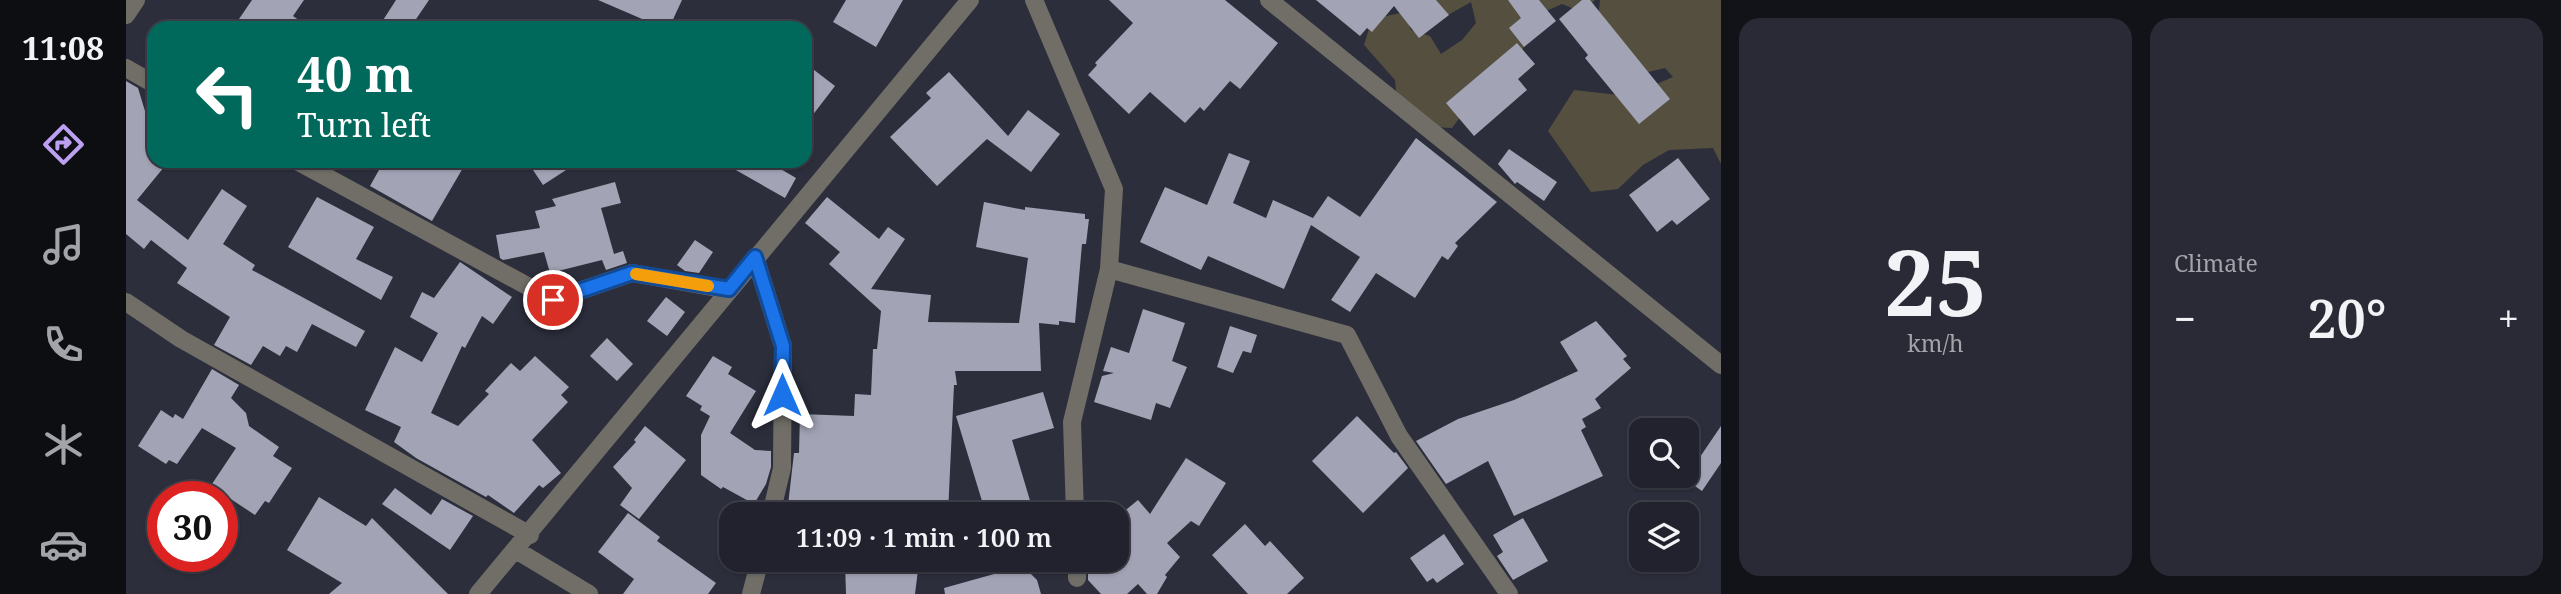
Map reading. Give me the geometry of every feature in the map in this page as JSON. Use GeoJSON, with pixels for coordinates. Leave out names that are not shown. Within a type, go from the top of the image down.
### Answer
{"type":"FeatureCollection","features":[{"type":"Feature","properties":{"kind":"street"},"geometry":{"type":"LineString","coordinates":[[126,15],[136,0]]}},
{"type":"Feature","properties":{"kind":"street"},"geometry":{"type":"LineString","coordinates":[[478,594],[530,535],[755,257],[970,0]]}},
{"type":"Feature","properties":{"kind":"street"},"geometry":{"type":"LineString","coordinates":[[1034,0],[1115,189],[1109,269],[1072,422],[1075,502]]}},
{"type":"Feature","properties":{"kind":"street"},"geometry":{"type":"LineString","coordinates":[[1269,0],[1721,365]]}},
{"type":"Feature","properties":{"kind":"street"},"geometry":{"type":"LineString","coordinates":[[126,68],[147,80]]}},
{"type":"Feature","properties":{"kind":"street"},"geometry":{"type":"LineString","coordinates":[[310,168],[553,300],[632,273],[729,289]]}},
{"type":"Feature","properties":{"kind":"street"},"geometry":{"type":"LineString","coordinates":[[755,257],[783,346],[782,468],[774,502]]}},
{"type":"Feature","properties":{"kind":"street"},"geometry":{"type":"LineString","coordinates":[[1109,269],[1347,335],[1399,436],[1509,594]]}},
{"type":"Feature","properties":{"kind":"street"},"geometry":{"type":"LineString","coordinates":[[126,302],[181,339],[530,535]]}},
{"type":"Feature","properties":{"kind":"street"},"geometry":{"type":"LineString","coordinates":[[516,551],[589,594]]}},
{"type":"Feature","properties":{"kind":"street"},"geometry":{"type":"LineString","coordinates":[[751,594],[757,572]]}},
{"type":"Feature","properties":{"kind":"street"},"geometry":{"type":"LineString","coordinates":[[1077,572],[1077,578]]}},
{"type":"Feature","properties":{"kind":"shaded area"},"geometry":{"type":"Polygon","coordinates":[[[1423,0],[1595,0],[1582,12],[1562,4],[1537,15],[1520,56],[1484,85],[1452,128],[1415,126],[1398,112],[1395,80],[1364,45],[1372,19],[1405,12],[1411,30],[1430,36],[1441,54],[1462,40],[1476,23],[1471,2],[1441,19],[1423,0]]]}},
{"type":"Feature","properties":{"kind":"shaded area"},"geometry":{"type":"Polygon","coordinates":[[[1600,0],[1721,0],[1721,164],[1713,148],[1669,150],[1643,165],[1618,189],[1591,192],[1548,131],[1574,90],[1628,96],[1673,77],[1665,68],[1636,75],[1597,28],[1600,0]]]}},
{"type":"Feature","properties":{"kind":"building"},"geometry":{"type":"Polygon","coordinates":[[[252,0],[304,0],[293,16],[300,21],[239,19],[252,0]]]}},
{"type":"Feature","properties":{"kind":"building"},"geometry":{"type":"Polygon","coordinates":[[[396,0],[429,0],[415,21],[382,21],[396,0]]]}},
{"type":"Feature","properties":{"kind":"building"},"geometry":{"type":"Polygon","coordinates":[[[598,0],[682,0],[672,21],[647,21],[598,0]]]}},
{"type":"Feature","properties":{"kind":"building"},"geometry":{"type":"Polygon","coordinates":[[[846,0],[903,0],[876,47],[833,22],[846,0]]]}},
{"type":"Feature","properties":{"kind":"building"},"geometry":{"type":"Polygon","coordinates":[[[1109,0],[1225,0],[1278,43],[1240,89],[1230,81],[1204,111],[1200,107],[1185,123],[1150,92],[1129,114],[1088,75],[1097,65],[1095,63],[1133,23],[1109,0]]]}},
{"type":"Feature","properties":{"kind":"building"},"geometry":{"type":"Polygon","coordinates":[[[1316,0],[1436,0],[1449,15],[1419,38],[1394,6],[1372,32],[1367,28],[1360,36],[1316,0]]]}},
{"type":"Feature","properties":{"kind":"building"},"geometry":{"type":"Polygon","coordinates":[[[1508,0],[1539,0],[1556,21],[1524,47],[1509,28],[1521,18],[1508,0]]]}},
{"type":"Feature","properties":{"kind":"building"},"geometry":{"type":"Polygon","coordinates":[[[1582,0],[1590,0],[1670,99],[1639,124],[1585,58],[1588,55],[1559,19],[1582,0]]]}},
{"type":"Feature","properties":{"kind":"building"},"geometry":{"type":"Polygon","coordinates":[[[1517,43],[1535,64],[1518,79],[1527,90],[1474,136],[1446,103],[1517,43]]]}},
{"type":"Feature","properties":{"kind":"building"},"geometry":{"type":"Polygon","coordinates":[[[812,68],[835,86],[812,116],[812,68]]]}},
{"type":"Feature","properties":{"kind":"building"},"geometry":{"type":"Polygon","coordinates":[[[949,72],[1008,136],[1028,110],[1060,134],[1031,172],[987,139],[937,186],[890,137],[931,98],[926,93],[949,72]]]}},
{"type":"Feature","properties":{"kind":"building"},"geometry":{"type":"Polygon","coordinates":[[[126,81],[138,88],[147,112],[147,168],[163,168],[137,200],[188,240],[222,189],[247,206],[223,244],[255,265],[252,270],[365,331],[356,347],[312,324],[297,352],[286,346],[280,356],[263,346],[251,365],[214,345],[230,317],[177,283],[187,268],[151,240],[144,249],[126,234],[126,81]]]}},
{"type":"Feature","properties":{"kind":"building"},"geometry":{"type":"Polygon","coordinates":[[[1416,138],[1497,202],[1455,243],[1458,246],[1448,260],[1442,256],[1415,298],[1376,273],[1350,312],[1331,300],[1360,257],[1311,225],[1284,289],[1208,256],[1201,270],[1140,242],[1165,187],[1207,205],[1229,153],[1250,161],[1233,203],[1266,218],[1273,200],[1313,218],[1328,196],[1360,217],[1416,138]]]}},
{"type":"Feature","properties":{"kind":"building"},"geometry":{"type":"Polygon","coordinates":[[[1509,149],[1557,182],[1544,201],[1517,182],[1515,184],[1498,164],[1509,149]]]}},
{"type":"Feature","properties":{"kind":"building"},"geometry":{"type":"Polygon","coordinates":[[[1678,158],[1710,199],[1677,225],[1672,220],[1657,232],[1629,195],[1678,158]]]}},
{"type":"Feature","properties":{"kind":"building"},"geometry":{"type":"Polygon","coordinates":[[[380,168],[463,168],[432,221],[370,186],[380,168]]]}},
{"type":"Feature","properties":{"kind":"building"},"geometry":{"type":"Polygon","coordinates":[[[532,168],[569,168],[543,185],[532,168]]]}},
{"type":"Feature","properties":{"kind":"building"},"geometry":{"type":"Polygon","coordinates":[[[732,168],[779,168],[796,178],[785,198],[732,168]]]}},
{"type":"Feature","properties":{"kind":"building"},"geometry":{"type":"Polygon","coordinates":[[[615,182],[621,203],[601,208],[614,254],[623,251],[627,263],[606,270],[602,260],[550,273],[544,252],[503,260],[500,258],[496,235],[540,228],[535,211],[556,206],[552,199],[615,182]]]}},
{"type":"Feature","properties":{"kind":"building"},"geometry":{"type":"Polygon","coordinates":[[[317,197],[374,227],[356,259],[393,277],[381,300],[288,247],[317,197]]]}},
{"type":"Feature","properties":{"kind":"building"},"geometry":{"type":"Polygon","coordinates":[[[827,197],[879,239],[888,227],[905,239],[871,289],[931,295],[928,322],[1019,323],[1028,258],[976,247],[984,202],[1025,210],[1025,207],[1085,214],[1085,219],[1089,219],[1086,244],[1082,244],[1075,323],[1039,323],[1041,371],[955,371],[957,385],[954,385],[949,502],[788,502],[794,453],[799,453],[800,414],[854,416],[855,394],[871,395],[873,349],[877,349],[881,311],[829,264],[840,252],[805,223],[827,197]]]}},
{"type":"Feature","properties":{"kind":"building"},"geometry":{"type":"Polygon","coordinates":[[[695,240],[713,252],[699,273],[685,271],[677,265],[695,240]]]}},
{"type":"Feature","properties":{"kind":"building"},"geometry":{"type":"Polygon","coordinates":[[[460,262],[512,297],[493,324],[482,316],[465,348],[462,346],[431,413],[458,426],[489,394],[485,391],[511,363],[520,371],[535,356],[569,387],[561,395],[568,402],[532,440],[561,473],[543,488],[539,485],[514,513],[488,495],[486,497],[416,458],[394,442],[401,427],[365,410],[395,347],[422,362],[438,333],[410,317],[422,292],[434,298],[460,262]]]}},
{"type":"Feature","properties":{"kind":"building"},"geometry":{"type":"Polygon","coordinates":[[[666,297],[685,312],[667,336],[647,321],[666,297]]]}},
{"type":"Feature","properties":{"kind":"building"},"geometry":{"type":"Polygon","coordinates":[[[1143,309],[1185,323],[1172,361],[1187,367],[1170,408],[1156,403],[1151,420],[1094,402],[1102,376],[1114,373],[1103,371],[1111,347],[1129,353],[1143,309]]]}},
{"type":"Feature","properties":{"kind":"building"},"geometry":{"type":"Polygon","coordinates":[[[1596,321],[1627,356],[1623,359],[1631,368],[1595,399],[1601,408],[1582,419],[1586,427],[1581,430],[1603,476],[1514,516],[1488,461],[1446,484],[1416,441],[1458,419],[1514,400],[1578,371],[1560,342],[1596,321]]]}},
{"type":"Feature","properties":{"kind":"building"},"geometry":{"type":"Polygon","coordinates":[[[1230,326],[1257,335],[1251,353],[1243,351],[1233,373],[1217,367],[1230,326]]]}},
{"type":"Feature","properties":{"kind":"building"},"geometry":{"type":"Polygon","coordinates":[[[607,338],[633,364],[617,381],[590,356],[607,338]]]}},
{"type":"Feature","properties":{"kind":"building"},"geometry":{"type":"Polygon","coordinates":[[[713,356],[732,367],[728,374],[756,391],[730,433],[755,450],[771,451],[771,467],[766,484],[755,502],[723,487],[721,489],[701,475],[701,435],[710,416],[700,410],[702,406],[686,396],[713,356]]]}},
{"type":"Feature","properties":{"kind":"building"},"geometry":{"type":"Polygon","coordinates":[[[212,369],[239,385],[231,398],[246,413],[249,426],[279,447],[273,456],[292,468],[269,503],[265,501],[255,515],[238,504],[238,481],[214,481],[236,448],[202,428],[177,464],[169,460],[166,464],[138,446],[161,410],[173,418],[175,414],[183,419],[212,369]]]}},
{"type":"Feature","properties":{"kind":"building"},"geometry":{"type":"Polygon","coordinates":[[[1043,392],[1054,428],[1012,440],[1030,502],[982,502],[956,416],[1043,392]]]}},
{"type":"Feature","properties":{"kind":"building"},"geometry":{"type":"Polygon","coordinates":[[[1357,416],[1396,452],[1408,468],[1363,513],[1312,461],[1357,416]]]}},
{"type":"Feature","properties":{"kind":"building"},"geometry":{"type":"Polygon","coordinates":[[[645,426],[686,460],[639,519],[620,505],[632,488],[613,467],[636,442],[634,440],[645,426]]]}},
{"type":"Feature","properties":{"kind":"building"},"geometry":{"type":"Polygon","coordinates":[[[1721,426],[1721,463],[1702,491],[1698,488],[1699,458],[1721,426]]]}},
{"type":"Feature","properties":{"kind":"building"},"geometry":{"type":"Polygon","coordinates":[[[1186,458],[1226,483],[1199,526],[1191,521],[1167,543],[1180,557],[1165,575],[1167,577],[1157,594],[1147,594],[1138,584],[1127,594],[1101,594],[1088,580],[1088,572],[1129,572],[1129,507],[1138,500],[1150,514],[1186,458]]]}},
{"type":"Feature","properties":{"kind":"building"},"geometry":{"type":"Polygon","coordinates":[[[395,488],[431,515],[442,499],[473,516],[450,550],[382,504],[395,488]]]}},
{"type":"Feature","properties":{"kind":"building"},"geometry":{"type":"Polygon","coordinates":[[[319,497],[366,526],[372,518],[448,594],[329,594],[342,583],[287,550],[319,497]]]}},
{"type":"Feature","properties":{"kind":"building"},"geometry":{"type":"Polygon","coordinates":[[[628,513],[660,537],[657,541],[716,583],[708,594],[623,594],[634,579],[598,552],[628,513]]]}},
{"type":"Feature","properties":{"kind":"building"},"geometry":{"type":"Polygon","coordinates":[[[1523,518],[1548,561],[1513,580],[1497,556],[1503,552],[1493,535],[1523,518]]]}},
{"type":"Feature","properties":{"kind":"building"},"geometry":{"type":"Polygon","coordinates":[[[1245,524],[1265,546],[1270,541],[1304,578],[1287,594],[1248,594],[1212,555],[1245,524]]]}},
{"type":"Feature","properties":{"kind":"building"},"geometry":{"type":"Polygon","coordinates":[[[1444,534],[1464,564],[1437,583],[1433,578],[1427,582],[1410,558],[1444,534]]]}},
{"type":"Feature","properties":{"kind":"building"},"geometry":{"type":"Polygon","coordinates":[[[845,572],[918,572],[915,594],[846,594],[845,572]]]}},
{"type":"Feature","properties":{"kind":"building"},"geometry":{"type":"Polygon","coordinates":[[[1001,572],[1030,572],[1037,580],[1041,594],[945,594],[944,588],[1001,572]]]}},
{"type":"Feature","properties":{"kind":"slow traffic"},"geometry":{"type":"LineString","coordinates":[[636,274],[708,286]]}},
{"type":"Feature","properties":{"kind":"route"},"geometry":{"type":"LineString","coordinates":[[553,300],[632,273],[729,289],[755,257],[783,346],[782,395]]}}]}
